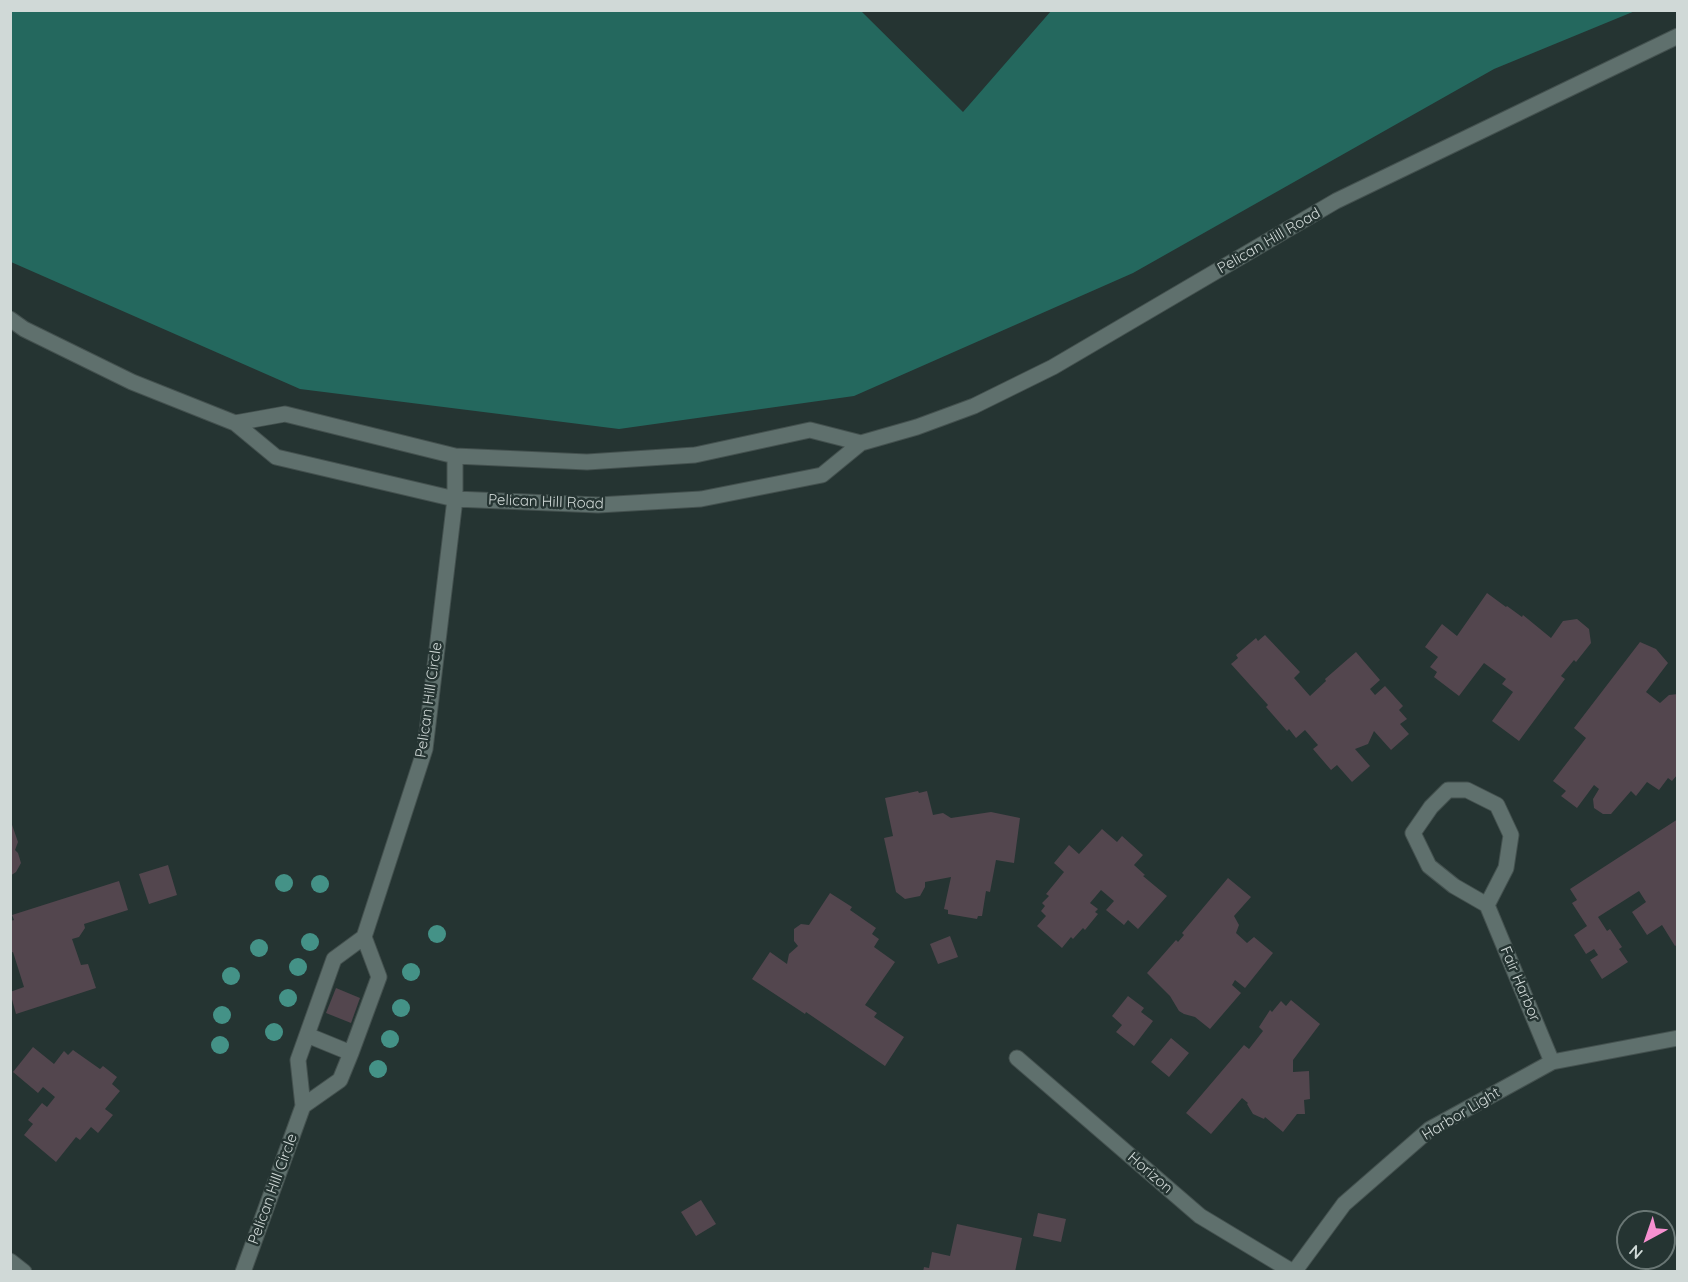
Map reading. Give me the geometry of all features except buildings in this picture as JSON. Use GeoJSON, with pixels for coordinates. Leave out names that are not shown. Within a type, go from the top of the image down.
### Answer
{"type":"FeatureCollection","features":[{"type":"Feature","properties":{"kind":"street","name":"Pelican Hill Road"},"geometry":{"type":"LineString","coordinates":[[10,319],[132,382],[235,423],[276,457],[454,498],[598,505],[701,498],[822,475],[861,443],[917,427],[974,406],[1053,367],[1336,201],[1677,36]]}},
{"type":"Feature","properties":{"kind":"street"},"geometry":{"type":"LineString","coordinates":[[235,423],[285,414],[455,456],[587,462],[695,455],[810,430],[861,443]]}},
{"type":"Feature","properties":{"kind":"street","name":"Pelican Hill Circle"},"geometry":{"type":"LineString","coordinates":[[243,1272],[303,1106],[298,1060],[334,959],[364,937],[425,749],[454,498],[455,456]]}},
{"type":"Feature","properties":{"kind":"street"},"geometry":{"type":"LineString","coordinates":[[1448,790],[1467,790],[1497,805],[1511,835],[1506,868],[1487,905],[1454,886],[1429,866],[1413,833],[1431,807],[1448,790]]}},
{"type":"Feature","properties":{"kind":"street","name":"Fair Harbor"},"geometry":{"type":"LineString","coordinates":[[1487,905],[1552,1062]]}},
{"type":"Feature","properties":{"kind":"street"},"geometry":{"type":"LineString","coordinates":[[303,1106],[340,1080],[379,977],[364,937]]}},
{"type":"Feature","properties":{"kind":"street"},"geometry":{"type":"LineString","coordinates":[[307,1035],[351,1053]]}},
{"type":"Feature","properties":{"kind":"street","name":"Harbor Light"},"geometry":{"type":"LineString","coordinates":[[1294,1272],[1344,1204],[1430,1129],[1552,1062],[1677,1038]]}},
{"type":"Feature","properties":{"kind":"street","name":"Horizon"},"geometry":{"type":"LineString","coordinates":[[1017,1058],[1200,1216],[1294,1272]]}},
{"type":"Feature","properties":{"kind":"street"},"geometry":{"type":"LineString","coordinates":[[10,1261],[24,1272]]}},
{"type":"Feature","properties":{"kind":"green space"},"geometry":{"type":"Polygon","coordinates":[[[11,10],[861,11],[963,112],[1051,11],[1635,11],[1494,69],[1133,273],[854,396],[619,429],[300,389],[11,262],[11,10]]]}}]}
